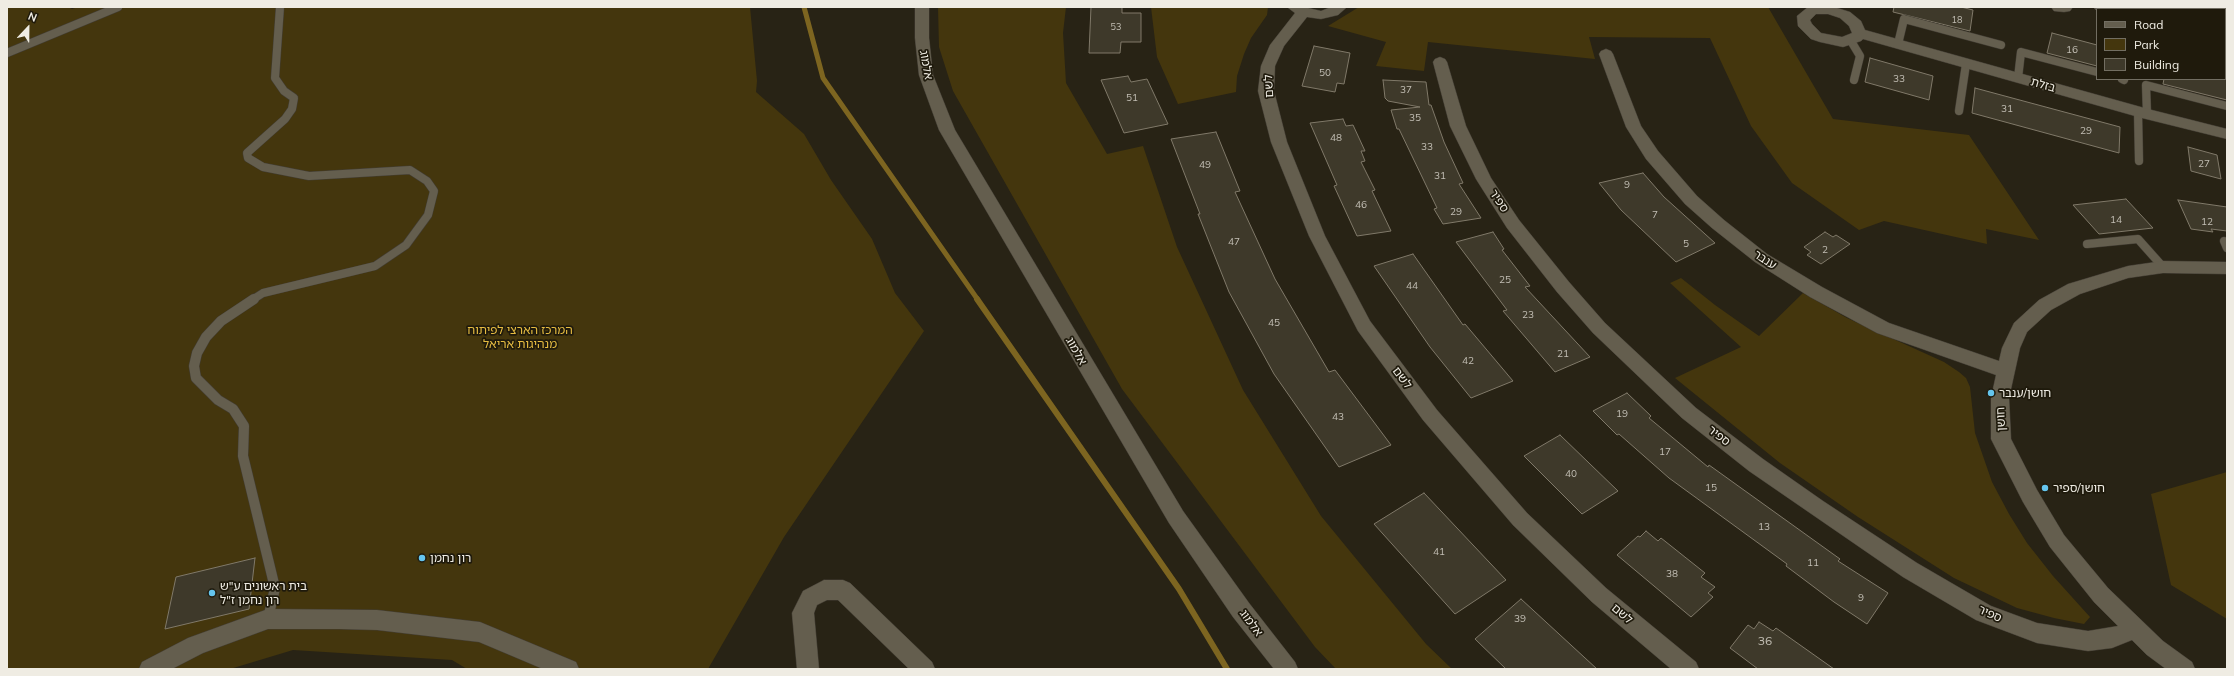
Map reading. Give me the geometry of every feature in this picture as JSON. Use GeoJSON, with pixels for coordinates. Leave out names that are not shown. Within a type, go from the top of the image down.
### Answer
{"type":"FeatureCollection","features":[{"type":"Feature","properties":{"kind":"street","name":"אלמוג"},"geometry":{"type":"LineString","coordinates":[[922,7],[922,38],[926,75],[947,130],[1176,518],[1241,610],[1287,669]]}},
{"type":"Feature","properties":{"kind":"street"},"geometry":{"type":"LineString","coordinates":[[1298,9],[1321,15],[1333,12],[1340,7]]}},
{"type":"Feature","properties":{"kind":"street","name":"לשם"},"geometry":{"type":"LineString","coordinates":[[1298,9],[1277,45],[1268,66],[1266,91],[1279,142],[1317,236],[1364,326],[1430,415],[1520,519],[1600,595],[1688,669]]}},
{"type":"Feature","properties":{"kind":"street","name":"בזלת"},"geometry":{"type":"LineString","coordinates":[[1834,9],[1820,9],[1808,13],[1803,20],[1804,26],[1816,36],[1825,39],[1843,42],[1855,37],[1898,44],[2143,113],[2227,134]]}},
{"type":"Feature","properties":{"kind":"street"},"geometry":{"type":"LineString","coordinates":[[1834,9],[1852,19],[1859,29],[1855,37]]}},
{"type":"Feature","properties":{"kind":"street","name":"ענבר"},"geometry":{"type":"LineString","coordinates":[[1606,54],[1622,100],[1634,127],[1652,155],[1691,200],[1718,224],[1761,258],[1816,292],[1883,328],[2005,371]]}},
{"type":"Feature","properties":{"kind":"street","name":"ספיר"},"geometry":{"type":"LineString","coordinates":[[1440,62],[1458,126],[1484,179],[1513,224],[1563,287],[1600,328],[1689,413],[1756,465],[1910,570],[1984,613],[2037,632],[2088,641],[2112,638],[2136,630]]}},
{"type":"Feature","properties":{"kind":"street","name":"חושן"},"geometry":{"type":"LineString","coordinates":[[2184,669],[2136,630],[2101,595],[2057,541],[2030,496],[2007,451],[2002,439],[1999,419],[2005,371],[2020,328],[2045,305],[2074,289],[2101,279],[2128,272],[2163,267],[2227,268]]}},
{"type":"Feature","properties":{"kind":"street"},"geometry":{"type":"LineString","coordinates":[[808,669],[803,612],[810,598],[824,590],[843,590],[924,669]]}},
{"type":"Feature","properties":{"kind":"street"},"geometry":{"type":"LineString","coordinates":[[150,669],[196,645],[268,619],[377,620],[480,632],[568,669]]}},
{"type":"Feature","properties":{"kind":"lane"},"geometry":{"type":"LineString","coordinates":[[7,53],[118,7]]}},
{"type":"Feature","properties":{"kind":"lane"},"geometry":{"type":"LineString","coordinates":[[268,619],[274,588],[267,550],[243,456],[244,426],[234,409],[218,400],[196,378],[194,366],[197,353],[206,337],[221,321],[263,293],[375,266],[406,245],[428,215],[434,191],[426,181],[410,170],[309,176],[263,167],[248,158],[247,153],[285,119],[292,109],[294,98],[284,91],[275,78],[280,7]]}},
{"type":"Feature","properties":{"kind":"lane"},"geometry":{"type":"LineString","coordinates":[[1898,44],[1904,19],[2001,45]]}},
{"type":"Feature","properties":{"kind":"lane"},"geometry":{"type":"LineString","coordinates":[[1854,80],[1860,56],[1855,37]]}},
{"type":"Feature","properties":{"kind":"lane"},"geometry":{"type":"LineString","coordinates":[[2018,78],[2021,52],[2096,72]]}},
{"type":"Feature","properties":{"kind":"lane"},"geometry":{"type":"LineString","coordinates":[[1959,111],[1966,64]]}},
{"type":"Feature","properties":{"kind":"lane"},"geometry":{"type":"LineString","coordinates":[[2139,161],[2146,85],[2227,106]]}},
{"type":"Feature","properties":{"kind":"lane"},"geometry":{"type":"LineString","coordinates":[[2087,244],[2138,239],[2163,267]]}},
{"type":"Feature","properties":{"kind":"lane"},"geometry":{"type":"LineString","coordinates":[[2227,242],[2224,241],[2227,248]]}},
{"type":"Feature","properties":{"kind":"green space","name":"המרכז הארצי לפיתוח מנהיגות אריאל"},"geometry":{"type":"Polygon","coordinates":[[[7,7],[68,7],[72,9],[78,7],[750,7],[757,81],[756,92],[804,134],[831,180],[872,239],[895,293],[924,331],[784,537],[708,669],[467,669],[452,660],[293,650],[230,669],[7,669],[7,7]]]}},
{"type":"Feature","properties":{"kind":"green space"},"geometry":{"type":"Polygon","coordinates":[[[938,7],[1066,7],[1063,33],[1066,83],[1107,154],[1143,146],[1177,247],[1243,390],[1321,516],[1426,644],[1452,669],[1336,669],[1315,647],[1122,389],[953,91],[939,47],[938,7]]]}},
{"type":"Feature","properties":{"kind":"green space"},"geometry":{"type":"Polygon","coordinates":[[[1151,7],[1268,7],[1267,15],[1251,38],[1244,54],[1237,76],[1236,92],[1178,104],[1157,57],[1151,7]]]}},
{"type":"Feature","properties":{"kind":"green space"},"geometry":{"type":"Polygon","coordinates":[[[1359,7],[1768,7],[1833,119],[1969,135],[2039,240],[1986,229],[1987,244],[1884,221],[1859,230],[1792,183],[1751,126],[1710,38],[1589,37],[1595,59],[1428,42],[1424,71],[1376,66],[1386,42],[1328,26],[1359,7]]]}},
{"type":"Feature","properties":{"kind":"green space"},"geometry":{"type":"Polygon","coordinates":[[[1681,278],[1715,305],[1759,336],[1803,293],[1847,318],[1944,362],[1959,372],[1966,378],[1970,387],[1975,433],[1992,482],[2009,514],[2027,543],[2053,576],[2090,617],[2084,624],[2017,608],[1954,578],[1858,517],[1780,463],[1675,378],[1741,347],[1670,283],[1681,278]]]}},
{"type":"Feature","properties":{"kind":"green space"},"geometry":{"type":"Polygon","coordinates":[[[2227,472],[2227,619],[2171,585],[2151,494],[2227,472]]]}},
{"type":"Feature","properties":{"kind":"building"},"geometry":{"type":"Polygon","coordinates":[[[1091,7],[1122,7],[1122,13],[1141,13],[1141,42],[1121,42],[1120,53],[1089,53],[1091,7]]]}},
{"type":"Feature","properties":{"kind":"building"},"geometry":{"type":"Polygon","coordinates":[[[1894,7],[1961,7],[1973,10],[1970,31],[1893,12],[1894,7]]]}},
{"type":"Feature","properties":{"kind":"building"},"geometry":{"type":"Polygon","coordinates":[[[2052,33],[2096,45],[2096,66],[2047,53],[2052,33]]]}},
{"type":"Feature","properties":{"kind":"building"},"geometry":{"type":"Polygon","coordinates":[[[1314,46],[1350,53],[1344,84],[1337,83],[1335,92],[1302,86],[1314,46]]]}},
{"type":"Feature","properties":{"kind":"building"},"geometry":{"type":"Polygon","coordinates":[[[1870,58],[1933,76],[1929,100],[1865,82],[1870,58]]]}},
{"type":"Feature","properties":{"kind":"building"},"geometry":{"type":"Polygon","coordinates":[[[1128,76],[1131,82],[1147,79],[1168,124],[1124,133],[1101,80],[1128,76]]]}},
{"type":"Feature","properties":{"kind":"building"},"geometry":{"type":"Polygon","coordinates":[[[2227,79],[2227,100],[2163,84],[2164,80],[2227,79]]]}},
{"type":"Feature","properties":{"kind":"building"},"geometry":{"type":"Polygon","coordinates":[[[1383,80],[1426,82],[1429,105],[1431,105],[1444,142],[1463,183],[1459,184],[1481,218],[1443,224],[1434,209],[1437,208],[1399,129],[1397,129],[1391,110],[1420,107],[1388,101],[1385,98],[1383,80]]]}},
{"type":"Feature","properties":{"kind":"building"},"geometry":{"type":"Polygon","coordinates":[[[1975,88],[2120,127],[2119,153],[1972,113],[1975,88]]]}},
{"type":"Feature","properties":{"kind":"building"},"geometry":{"type":"Polygon","coordinates":[[[1343,119],[1346,126],[1353,125],[1365,151],[1361,151],[1365,161],[1361,162],[1375,190],[1372,191],[1391,231],[1357,236],[1334,186],[1337,185],[1310,123],[1343,119]]]}},
{"type":"Feature","properties":{"kind":"building"},"geometry":{"type":"Polygon","coordinates":[[[1216,132],[1240,191],[1235,192],[1275,279],[1329,372],[1335,370],[1391,445],[1339,467],[1274,374],[1229,292],[1198,214],[1200,214],[1171,139],[1216,132]]]}},
{"type":"Feature","properties":{"kind":"building"},"geometry":{"type":"Polygon","coordinates":[[[2188,147],[2217,155],[2221,179],[2191,171],[2188,147]]]}},
{"type":"Feature","properties":{"kind":"building"},"geometry":{"type":"Polygon","coordinates":[[[1643,173],[1664,197],[1715,243],[1676,262],[1621,210],[1599,183],[1643,173]]]}},
{"type":"Feature","properties":{"kind":"building"},"geometry":{"type":"Polygon","coordinates":[[[2126,199],[2153,228],[2099,234],[2073,205],[2126,199]]]}},
{"type":"Feature","properties":{"kind":"building"},"geometry":{"type":"Polygon","coordinates":[[[2178,200],[2227,207],[2227,231],[2211,229],[2213,232],[2191,229],[2178,200]]]}},
{"type":"Feature","properties":{"kind":"building"},"geometry":{"type":"Polygon","coordinates":[[[1493,232],[1504,249],[1502,250],[1530,286],[1525,287],[1590,357],[1555,372],[1503,311],[1507,310],[1456,242],[1493,232]]]}},
{"type":"Feature","properties":{"kind":"building"},"geometry":{"type":"Polygon","coordinates":[[[1825,232],[1833,237],[1836,235],[1850,244],[1821,264],[1807,255],[1811,252],[1804,247],[1825,232]]]}},
{"type":"Feature","properties":{"kind":"building"},"geometry":{"type":"Polygon","coordinates":[[[1413,254],[1463,325],[1465,324],[1513,381],[1471,398],[1430,347],[1374,266],[1413,254]]]}},
{"type":"Feature","properties":{"kind":"building"},"geometry":{"type":"Polygon","coordinates":[[[1627,393],[1651,416],[1649,418],[1708,467],[1709,465],[1840,559],[1838,561],[1888,593],[1867,624],[1834,602],[1786,566],[1787,564],[1669,478],[1619,434],[1617,435],[1593,411],[1627,393]]]}},
{"type":"Feature","properties":{"kind":"building"},"geometry":{"type":"Polygon","coordinates":[[[1560,435],[1618,491],[1582,514],[1524,456],[1560,435]]]}},
{"type":"Feature","properties":{"kind":"building"},"geometry":{"type":"Polygon","coordinates":[[[1424,493],[1506,580],[1455,614],[1374,524],[1424,493]]]}},
{"type":"Feature","properties":{"kind":"building"},"geometry":{"type":"Polygon","coordinates":[[[1646,531],[1658,541],[1661,538],[1705,573],[1701,577],[1715,587],[1708,593],[1713,597],[1691,617],[1617,555],[1638,536],[1640,537],[1646,531]]]}},
{"type":"Feature","properties":{"kind":"building","name":"בית ראשונים ע\"ש רון נחמן ז\"ל"},"geometry":{"type":"Polygon","coordinates":[[[255,558],[249,609],[165,629],[176,577],[255,558]]]}},
{"type":"Feature","properties":{"kind":"building"},"geometry":{"type":"Polygon","coordinates":[[[1521,599],[1597,669],[1506,669],[1475,639],[1521,599]]]}},
{"type":"Feature","properties":{"kind":"building"},"geometry":{"type":"Polygon","coordinates":[[[1759,622],[1773,631],[1776,628],[1834,669],[1758,669],[1730,648],[1748,625],[1754,629],[1759,622]]]}},
{"type":"Feature","properties":{"kind":"waterway"},"geometry":{"type":"LineString","coordinates":[[804,7],[823,78],[978,300]]}},
{"type":"Feature","properties":{"kind":"waterway"},"geometry":{"type":"LineString","coordinates":[[977,299],[1179,589],[1227,669]]}},
{"type":"Feature","properties":{"kind":"place","name":"חושן/ענבר"},"geometry":{"type":"Point","coordinates":[1991,393]}},
{"type":"Feature","properties":{"kind":"place","name":"חושן/ספיר"},"geometry":{"type":"Point","coordinates":[2045,488]}},
{"type":"Feature","properties":{"kind":"place","name":"רון נחמן"},"geometry":{"type":"Point","coordinates":[422,558]}},
{"type":"Feature","properties":{"kind":"place","name":"בית ראשונים ע\"ש רון נחמן ז\"ל"},"geometry":{"type":"Point","coordinates":[212,593]}}]}
